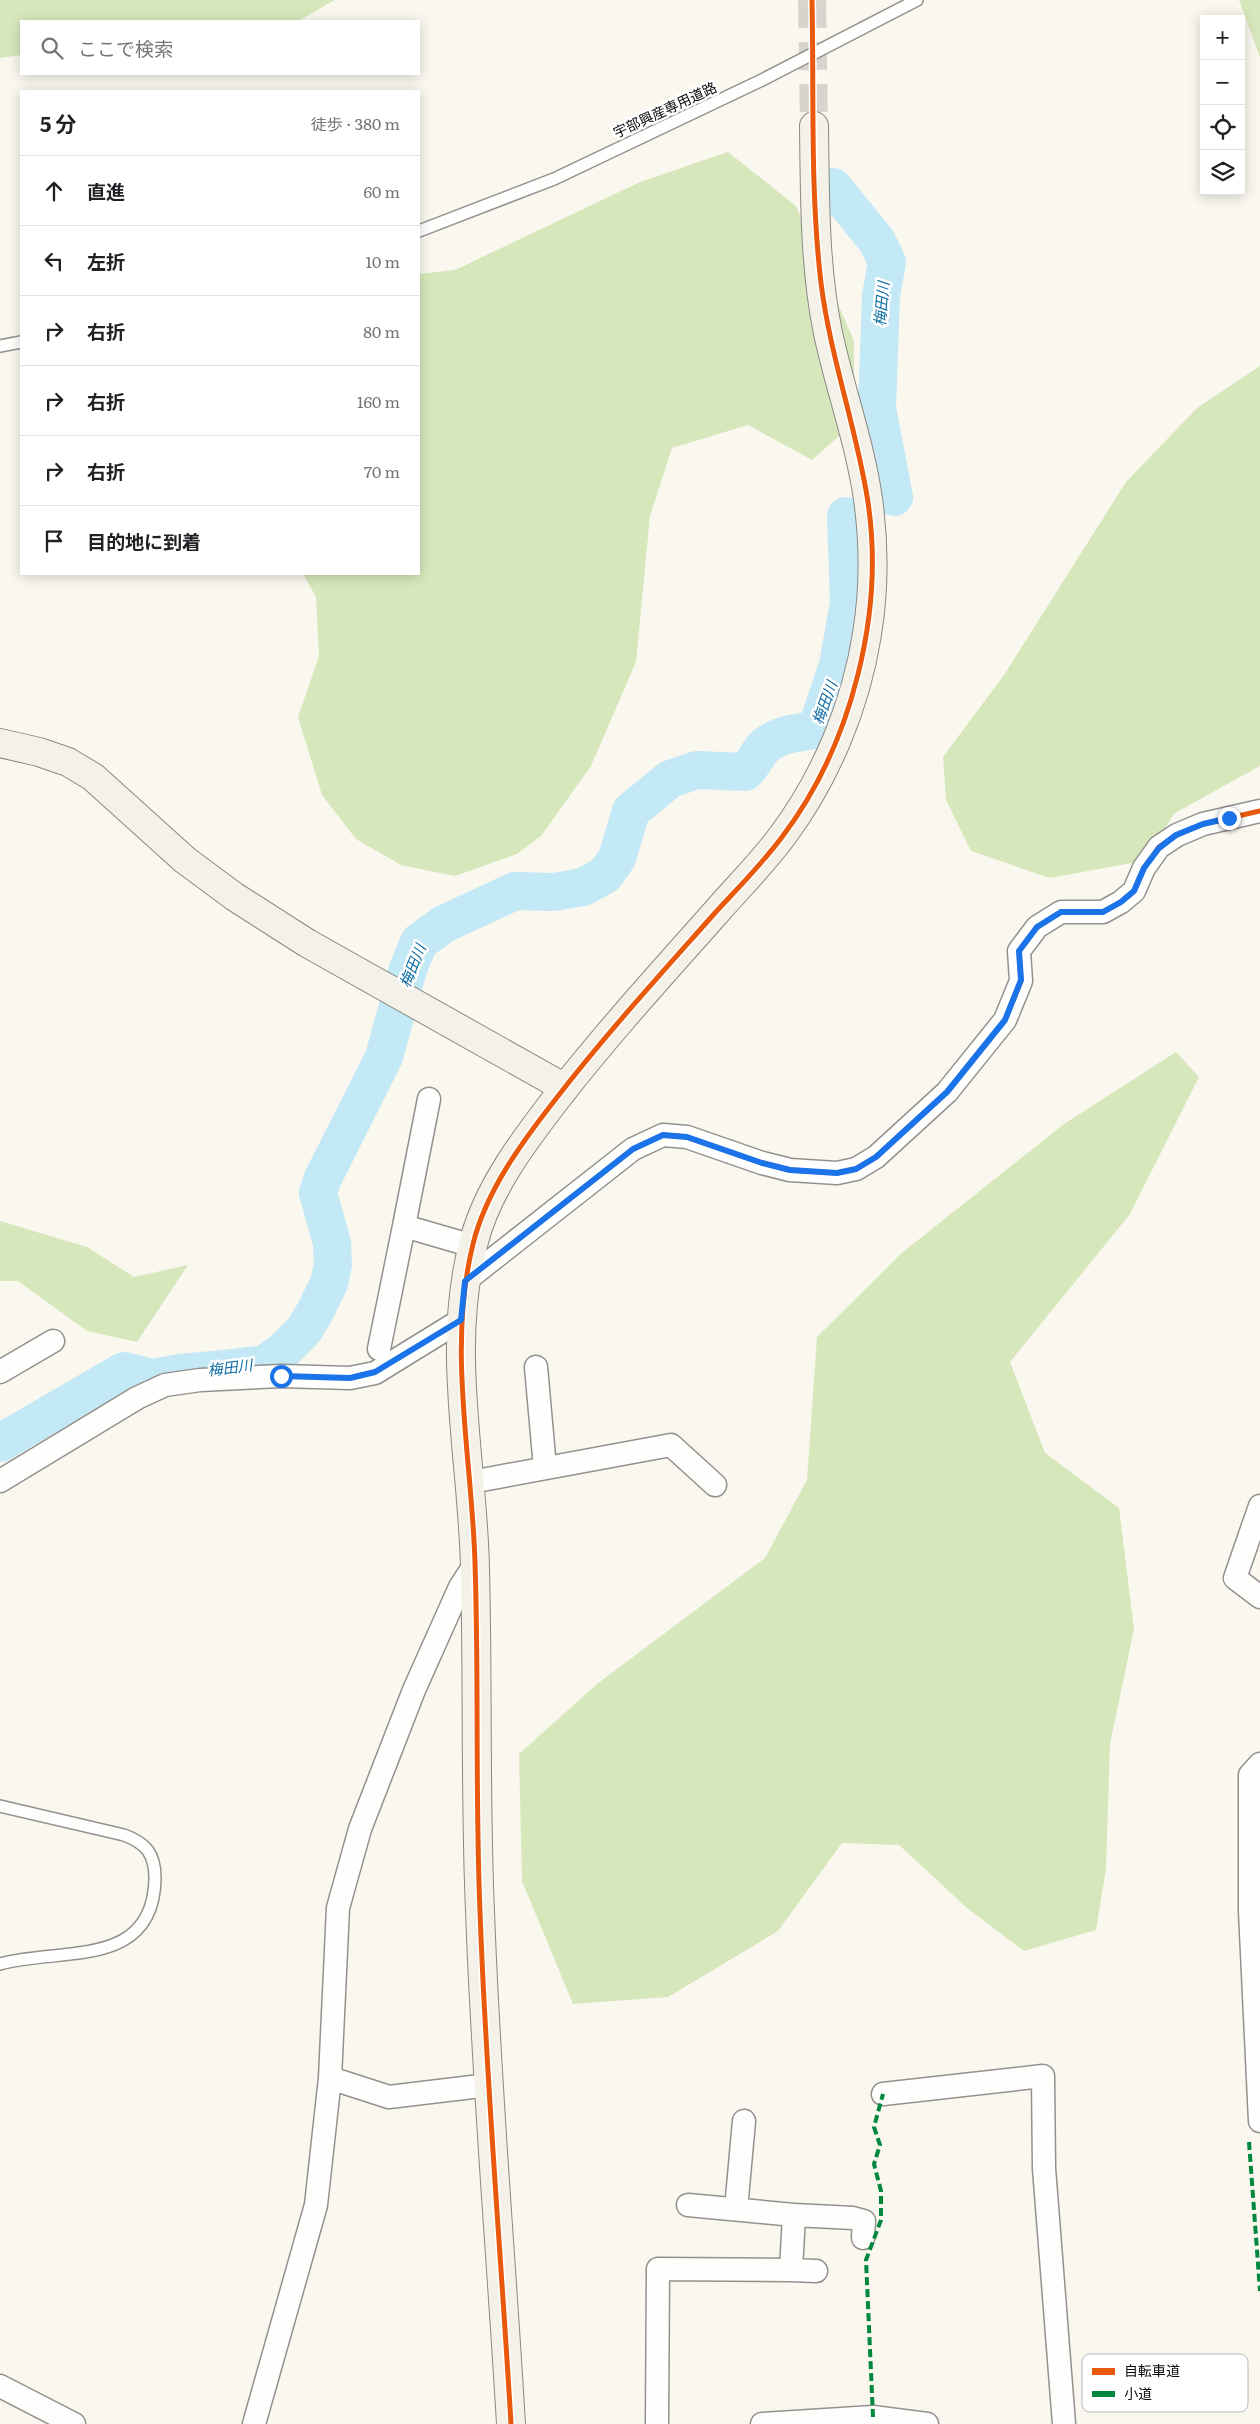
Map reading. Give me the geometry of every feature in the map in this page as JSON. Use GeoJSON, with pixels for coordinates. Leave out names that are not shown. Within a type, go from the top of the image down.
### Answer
{"type":"FeatureCollection","features":[{"type":"Feature","properties":{"kind":"street"},"geometry":{"type":"LineString","coordinates":[[511,2424],[489,2085],[480,1910],[475,1564],[471,1482],[460,1362],[461,1320],[465,1281],[473,1246],[491,1198],[533,1129],[602,1041],[782,838],[835,744],[849,707],[868,632],[872,591],[868,500],[827,330],[816,221],[814,126]]}},
{"type":"Feature","properties":{"kind":"street"},"geometry":{"type":"LineString","coordinates":[[0,743],[39,752],[68,762],[93,777],[185,860],[235,897],[315,948],[565,1088]]}},
{"type":"Feature","properties":{"kind":"street"},"geometry":{"type":"LineString","coordinates":[[465,1281],[633,1149],[663,1135],[687,1137],[762,1163],[790,1170],[837,1173],[856,1169],[876,1157],[947,1092],[1005,1020],[1021,980],[1019,951],[1037,927],[1061,912],[1103,912],[1121,902],[1134,891],[1144,868],[1159,848],[1176,835],[1203,824],[1260,811]]}},
{"type":"Feature","properties":{"kind":"street"},"geometry":{"type":"LineString","coordinates":[[379,1349],[429,1100]]}},
{"type":"Feature","properties":{"kind":"street"},"geometry":{"type":"LineString","coordinates":[[404,1226],[473,1246]]}},
{"type":"Feature","properties":{"kind":"street"},"geometry":{"type":"LineString","coordinates":[[0,1480],[137,1398],[165,1385],[200,1380],[281,1376],[350,1378],[375,1372],[461,1320]]}},
{"type":"Feature","properties":{"kind":"street"},"geometry":{"type":"LineString","coordinates":[[1,1370],[52,1341]]}},
{"type":"Feature","properties":{"kind":"street"},"geometry":{"type":"LineString","coordinates":[[536,1367],[545,1468]]}},
{"type":"Feature","properties":{"kind":"street"},"geometry":{"type":"LineString","coordinates":[[471,1482],[671,1445],[715,1485]]}},
{"type":"Feature","properties":{"kind":"street"},"geometry":{"type":"LineString","coordinates":[[1260,1506],[1235,1578],[1260,1597]]}},
{"type":"Feature","properties":{"kind":"street"},"geometry":{"type":"LineString","coordinates":[[254,2424],[316,2206],[330,2078],[338,1908],[360,1829],[437,1635],[460,1587],[475,1564]]}},
{"type":"Feature","properties":{"kind":"street"},"geometry":{"type":"LineString","coordinates":[[1260,1764],[1250,1775],[1250,1911],[1260,2121]]}},
{"type":"Feature","properties":{"kind":"street"},"geometry":{"type":"LineString","coordinates":[[882,2094],[1043,2076],[1044,2168],[1064,2424]]}},
{"type":"Feature","properties":{"kind":"street"},"geometry":{"type":"LineString","coordinates":[[330,2078],[389,2097],[489,2085]]}},
{"type":"Feature","properties":{"kind":"street"},"geometry":{"type":"LineString","coordinates":[[736,2209],[744,2121]]}},
{"type":"Feature","properties":{"kind":"street"},"geometry":{"type":"LineString","coordinates":[[688,2205],[794,2215],[853,2218],[864,2221],[863,2238]]}},
{"type":"Feature","properties":{"kind":"street"},"geometry":{"type":"LineString","coordinates":[[791,2270],[794,2215]]}},
{"type":"Feature","properties":{"kind":"street"},"geometry":{"type":"LineString","coordinates":[[658,2424],[658,2269],[816,2271]]}},
{"type":"Feature","properties":{"kind":"street"},"geometry":{"type":"LineString","coordinates":[[0,2386],[74,2424]]}},
{"type":"Feature","properties":{"kind":"street"},"geometry":{"type":"LineString","coordinates":[[762,2424],[872,2417],[927,2424]]}},
{"type":"Feature","properties":{"kind":"lane","name":"宇部興産専用道路"},"geometry":{"type":"LineString","coordinates":[[420,231],[554,179],[762,80],[917,0]]}},
{"type":"Feature","properties":{"kind":"lane"},"geometry":{"type":"LineString","coordinates":[[0,346],[20,342]]}},
{"type":"Feature","properties":{"kind":"lane"},"geometry":{"type":"LineString","coordinates":[[0,1806],[124,1835],[139,1841],[151,1854],[155,1869],[154,1891],[149,1914],[132,1935],[97,1952],[0,1964]]}},
{"type":"Feature","properties":{"kind":"green space"},"geometry":{"type":"Polygon","coordinates":[[[0,0],[335,0],[300,20],[20,20],[20,55],[0,58],[0,0]]]}},
{"type":"Feature","properties":{"kind":"green space"},"geometry":{"type":"Polygon","coordinates":[[[1239,0],[1260,0],[1260,57],[1245,15],[1239,0]]]}},
{"type":"Feature","properties":{"kind":"green space"},"geometry":{"type":"Polygon","coordinates":[[[728,152],[796,206],[854,341],[854,423],[812,460],[748,425],[672,448],[650,516],[636,662],[591,766],[541,836],[517,854],[455,876],[401,865],[356,839],[322,795],[298,717],[319,656],[316,597],[304,575],[420,575],[420,274],[455,270],[640,182],[728,152]]]}},
{"type":"Feature","properties":{"kind":"green space"},"geometry":{"type":"Polygon","coordinates":[[[1260,366],[1260,766],[1175,813],[1143,861],[1050,878],[971,851],[946,800],[943,757],[1004,675],[1126,482],[1197,408],[1260,366]]]}},
{"type":"Feature","properties":{"kind":"green space"},"geometry":{"type":"Polygon","coordinates":[[[1176,1052],[1199,1077],[1130,1214],[1010,1362],[1045,1453],[1119,1508],[1134,1629],[1110,1744],[1106,1869],[1096,1930],[1024,1951],[967,1908],[899,1845],[842,1843],[778,1931],[668,1997],[573,2004],[522,1881],[519,1754],[597,1684],[765,1558],[807,1480],[817,1337],[903,1252],[1064,1124],[1176,1052]]]}},
{"type":"Feature","properties":{"kind":"green space"},"geometry":{"type":"Polygon","coordinates":[[[0,1221],[87,1247],[134,1277],[188,1265],[137,1342],[87,1331],[18,1281],[0,1281],[0,1221]]]}},
{"type":"Feature","properties":{"kind":"waterway","name":"梅田川"},"geometry":{"type":"LineString","coordinates":[[833,187],[877,241],[887,262],[881,296],[877,408],[894,497]]}},
{"type":"Feature","properties":{"kind":"waterway","name":"梅田川"},"geometry":{"type":"LineString","coordinates":[[0,1443],[124,1371],[152,1378],[180,1373],[265,1364],[283,1351],[304,1330],[329,1283],[333,1265],[332,1243],[318,1193],[322,1180],[384,1057],[408,969],[419,942],[444,924],[515,891],[554,892],[583,887],[605,875],[617,858],[631,811],[670,779],[697,770],[745,772],[770,742],[789,734],[816,730],[838,665],[849,603],[846,516]]}},
{"type":"Feature","properties":{"kind":"tunnel"},"geometry":{"type":"LineString","coordinates":[[812,0],[814,126]]}},
{"type":"Feature","properties":{"kind":"marked path"},"geometry":{"type":"LineString","coordinates":[[873,2417],[866,2260],[881,2220],[881,2191],[874,2164],[880,2145],[874,2127],[883,2094]]}},
{"type":"Feature","properties":{"kind":"marked path"},"geometry":{"type":"LineString","coordinates":[[1249,2142],[1260,2291]]}},
{"type":"Feature","properties":{"kind":"cycle path"},"geometry":{"type":"LineString","coordinates":[[511,2424],[490,2103],[480,1911],[475,1563],[461,1363],[465,1284],[479,1224],[496,1186],[518,1150],[555,1100],[613,1029],[758,867],[782,837],[807,801],[827,761],[845,719],[858,675],[867,630],[872,584],[872,540],[862,469],[830,337],[821,283],[815,213],[812,0]]}},
{"type":"Feature","properties":{"kind":"cycle path"},"geometry":{"type":"LineString","coordinates":[[465,1281],[633,1149],[663,1135],[687,1137],[762,1163],[790,1170],[837,1173],[856,1169],[876,1157],[947,1092],[1005,1020],[1021,981],[1019,951],[1037,927],[1061,912],[1103,912],[1121,902],[1134,891],[1144,868],[1159,847],[1177,835],[1203,824],[1260,811]]}},
{"type":"Feature","properties":{"kind":"route"},"geometry":{"type":"LineString","coordinates":[[281,1376],[350,1378],[375,1372],[461,1320],[465,1281],[633,1149],[663,1135],[687,1137],[762,1163],[790,1170],[837,1173],[856,1169],[890,1146],[947,1092],[1005,1020],[1021,980],[1019,951],[1037,927],[1061,912],[1103,912],[1121,902],[1134,891],[1144,868],[1159,848],[1176,835],[1203,824],[1229,818]]}}]}
